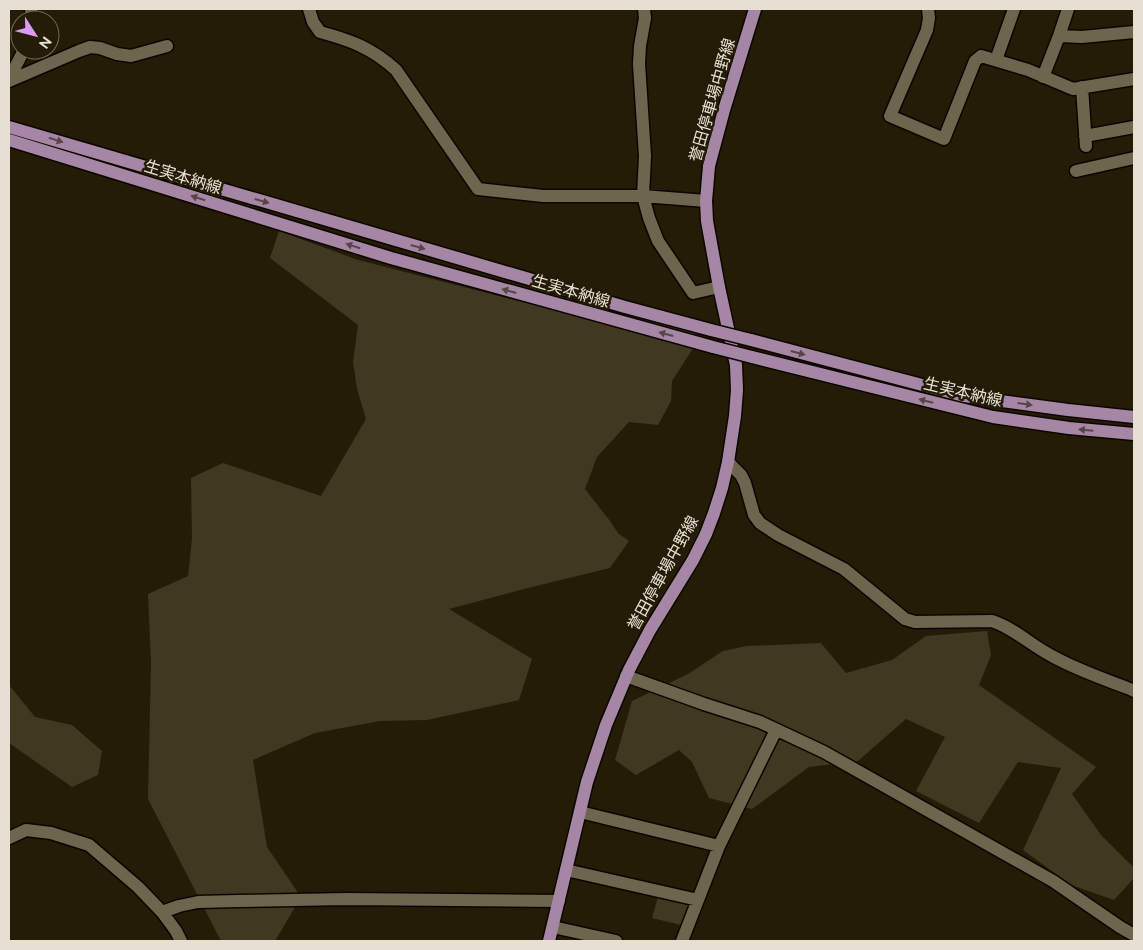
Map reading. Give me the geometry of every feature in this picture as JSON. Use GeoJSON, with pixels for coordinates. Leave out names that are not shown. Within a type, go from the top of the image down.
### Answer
{"type":"FeatureCollection","features":[{"type":"Feature","properties":{"kind":"main road","name":"誉田停車場中野線"},"geometry":{"type":"LineString","coordinates":[[549,941],[587,782],[606,725],[626,676],[650,630],[693,560],[706,534],[728,462],[735,416],[736,365],[719,287],[707,221],[706,201],[709,166],[755,9]]}},
{"type":"Feature","properties":{"kind":"main road","name":"生実本納線"},"geometry":{"type":"LineString","coordinates":[[9,127],[625,307],[964,396],[1134,417]]}},
{"type":"Feature","properties":{"kind":"main road","name":"生実本納線"},"geometry":{"type":"LineString","coordinates":[[9,140],[391,258],[713,347],[993,417],[1069,428],[1134,434]]}},
{"type":"Feature","properties":{"kind":"street"},"geometry":{"type":"LineString","coordinates":[[308,9],[313,22],[320,32],[342,38],[366,48],[384,58],[396,70],[478,189],[543,196],[643,196],[706,201]]}},
{"type":"Feature","properties":{"kind":"street"},"geometry":{"type":"LineString","coordinates":[[644,9],[645,18],[639,64],[645,156],[643,196],[658,241],[693,293],[719,287]]}},
{"type":"Feature","properties":{"kind":"street"},"geometry":{"type":"LineString","coordinates":[[928,9],[929,18],[926,30],[890,116],[944,139],[975,61],[981,56],[1028,70],[1072,88],[1134,79]]}},
{"type":"Feature","properties":{"kind":"street"},"geometry":{"type":"LineString","coordinates":[[996,60],[1014,9]]}},
{"type":"Feature","properties":{"kind":"street"},"geometry":{"type":"LineString","coordinates":[[1043,77],[1068,9]]}},
{"type":"Feature","properties":{"kind":"street"},"geometry":{"type":"LineString","coordinates":[[1059,36],[1134,32]]}},
{"type":"Feature","properties":{"kind":"street"},"geometry":{"type":"LineString","coordinates":[[9,80],[90,47],[100,48],[134,60],[144,53],[167,46]]}},
{"type":"Feature","properties":{"kind":"street"},"geometry":{"type":"LineString","coordinates":[[9,80],[19,60]]}},
{"type":"Feature","properties":{"kind":"street"},"geometry":{"type":"LineString","coordinates":[[1082,87],[1086,141],[1134,127]]}},
{"type":"Feature","properties":{"kind":"street"},"geometry":{"type":"LineString","coordinates":[[1076,171],[1134,158]]}},
{"type":"Feature","properties":{"kind":"street"},"geometry":{"type":"LineString","coordinates":[[728,462],[745,482],[754,515],[760,523],[778,535],[844,569],[905,619],[914,622],[992,622],[1002,624],[1051,656],[1134,691]]}},
{"type":"Feature","properties":{"kind":"street"},"geometry":{"type":"LineString","coordinates":[[626,676],[760,722],[824,752],[1044,876],[1134,935]]}},
{"type":"Feature","properties":{"kind":"street"},"geometry":{"type":"LineString","coordinates":[[682,941],[719,846],[776,730]]}},
{"type":"Feature","properties":{"kind":"street"},"geometry":{"type":"LineString","coordinates":[[580,812],[719,846]]}},
{"type":"Feature","properties":{"kind":"street"},"geometry":{"type":"LineString","coordinates":[[9,838],[26,830],[51,833],[89,845],[162,912],[181,941]]}},
{"type":"Feature","properties":{"kind":"street"},"geometry":{"type":"LineString","coordinates":[[566,870],[698,900]]}},
{"type":"Feature","properties":{"kind":"street"},"geometry":{"type":"LineString","coordinates":[[162,912],[198,902],[347,899],[559,901]]}},
{"type":"Feature","properties":{"kind":"street"},"geometry":{"type":"LineString","coordinates":[[553,927],[616,941]]}},
{"type":"Feature","properties":{"kind":"shaded area"},"geometry":{"type":"Polygon","coordinates":[[[279,231],[358,260],[590,319],[636,308],[686,319],[699,339],[672,381],[671,401],[658,425],[629,422],[597,457],[585,489],[618,533],[629,541],[610,568],[449,609],[532,659],[519,700],[427,720],[380,721],[315,733],[253,760],[267,847],[301,897],[275,941],[221,941],[148,799],[151,663],[148,594],[188,576],[192,539],[191,478],[223,463],[321,496],[366,419],[357,389],[353,362],[358,325],[270,258],[279,231]]]}},
{"type":"Feature","properties":{"kind":"shaded area"},"geometry":{"type":"Polygon","coordinates":[[[987,631],[991,655],[979,685],[1096,767],[1072,794],[1101,835],[1134,868],[1134,878],[1114,900],[1071,885],[1023,850],[1061,768],[1018,762],[979,823],[916,791],[945,737],[906,719],[858,761],[809,767],[752,809],[709,798],[692,762],[679,750],[636,775],[615,760],[632,701],[688,674],[723,651],[747,646],[821,643],[846,673],[892,660],[926,636],[987,631]]]}},
{"type":"Feature","properties":{"kind":"shaded area"},"geometry":{"type":"Polygon","coordinates":[[[9,685],[35,717],[72,725],[102,751],[98,775],[72,787],[9,743],[9,685]]]}},
{"type":"Feature","properties":{"kind":"shaded area"},"geometry":{"type":"Polygon","coordinates":[[[659,893],[690,901],[681,925],[652,918],[659,893]]]}}]}
